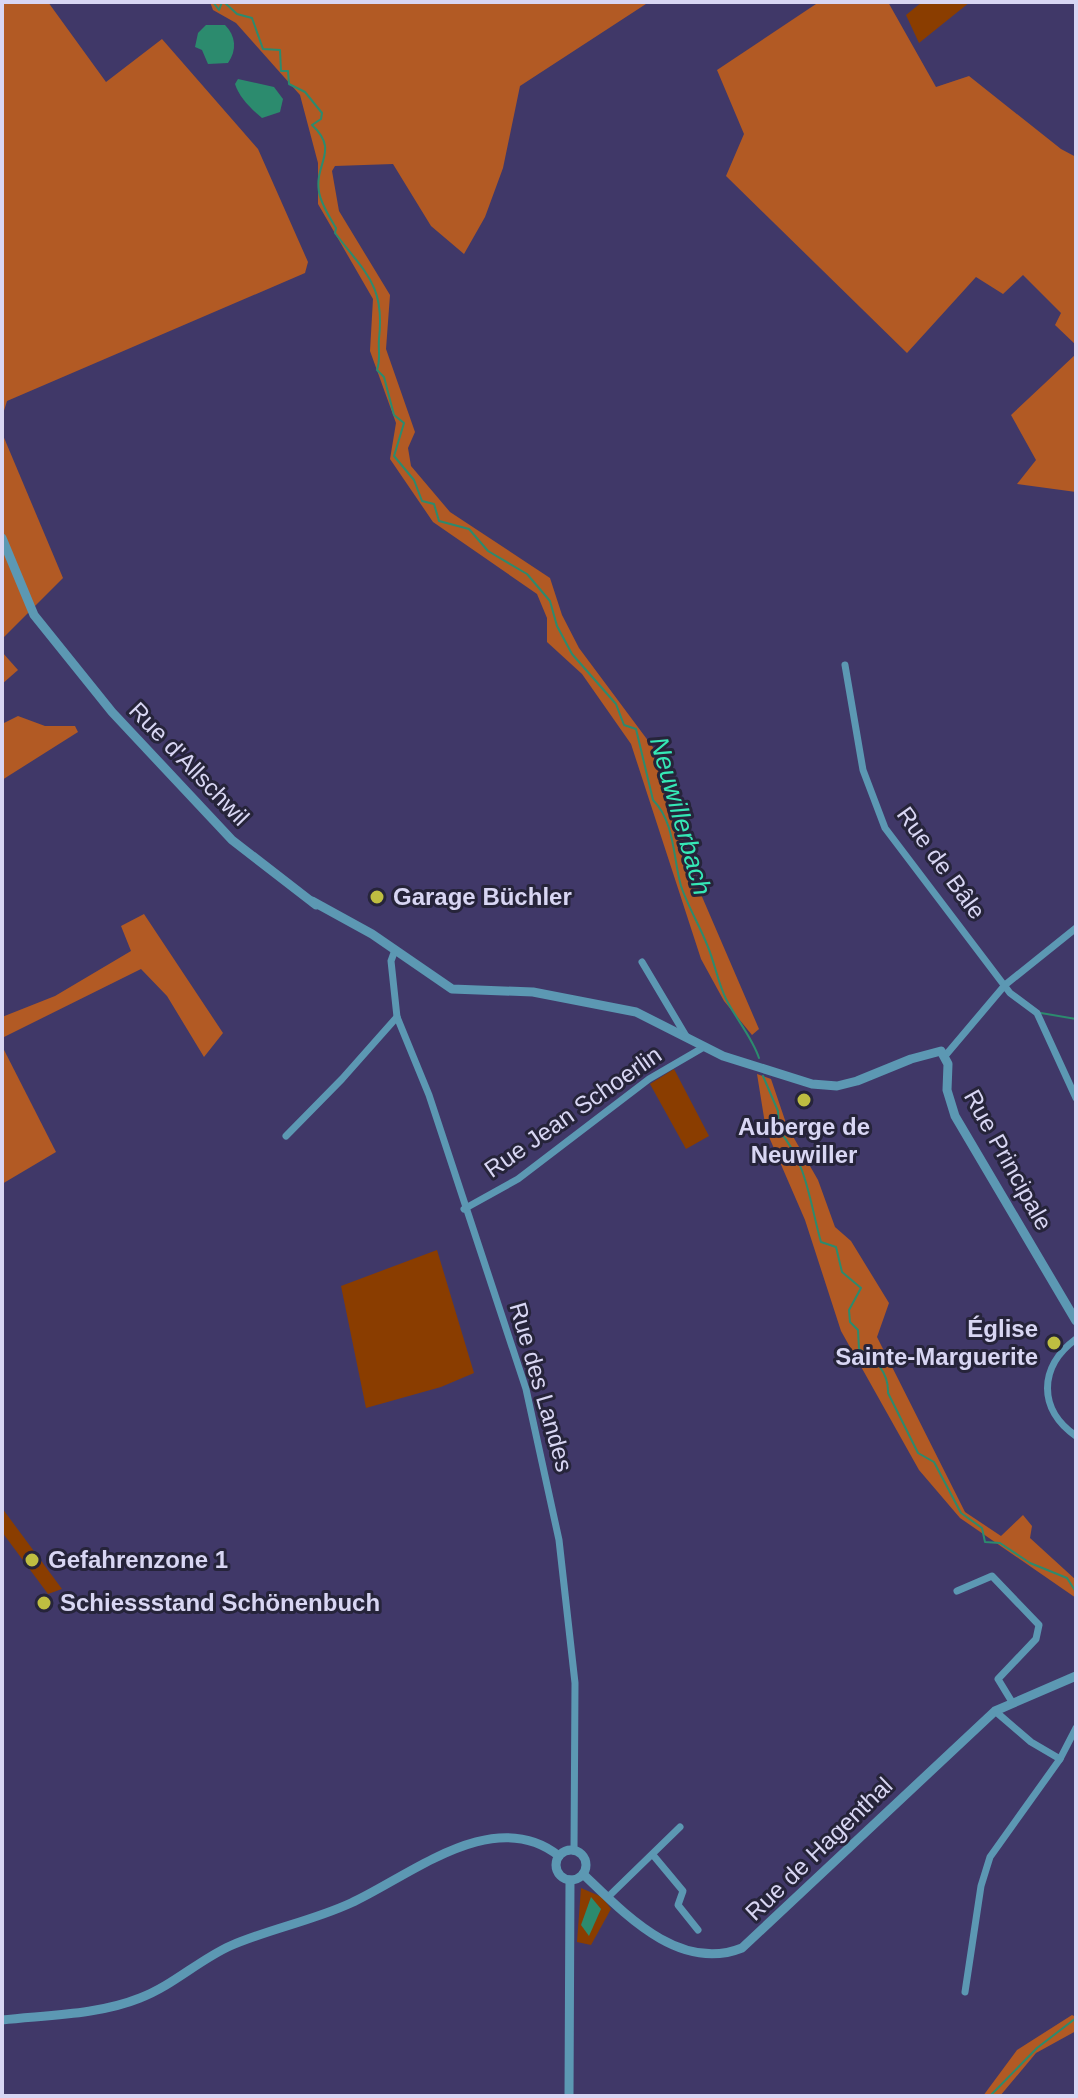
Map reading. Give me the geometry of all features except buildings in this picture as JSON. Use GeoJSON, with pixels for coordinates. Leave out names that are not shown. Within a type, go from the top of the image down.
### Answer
{"type":"FeatureCollection","features":[{"type":"Feature","properties":{"kind":"street","name":"Rue d'Allschwil"},"geometry":{"type":"LineString","coordinates":[[2,538],[29,604],[52,640],[112,712],[232,840],[312,901],[395,950],[452,989],[574,997],[636,1012],[704,1047],[826,1087],[857,1081],[932,1051],[941,1051],[945,1056]]}},
{"type":"Feature","properties":{"kind":"street","name":"Rue de Bâle"},"geometry":{"type":"LineString","coordinates":[[845,665],[863,770],[885,828],[1005,985],[1037,1013],[1076,1098]]}},
{"type":"Feature","properties":{"kind":"street"},"geometry":{"type":"LineString","coordinates":[[945,1056],[1005,985],[1076,928]]}},
{"type":"Feature","properties":{"kind":"street","name":"Rue des Landes"},"geometry":{"type":"LineString","coordinates":[[395,950],[391,961],[397,1017],[429,1095],[464,1209],[526,1389],[565,1574],[575,1683],[574,1851]]}},
{"type":"Feature","properties":{"kind":"street"},"geometry":{"type":"LineString","coordinates":[[642,962],[686,1036]]}},
{"type":"Feature","properties":{"kind":"street"},"geometry":{"type":"LineString","coordinates":[[286,1136],[397,1017]]}},
{"type":"Feature","properties":{"kind":"street","name":"Rue Jean Schoerlin"},"geometry":{"type":"LineString","coordinates":[[464,1209],[518,1179],[649,1079],[704,1047]]}},
{"type":"Feature","properties":{"kind":"street","name":"Rue Principale"},"geometry":{"type":"LineString","coordinates":[[945,1056],[947,1090],[955,1116],[1076,1321]]}},
{"type":"Feature","properties":{"kind":"street"},"geometry":{"type":"LineString","coordinates":[[1076,1339],[1051,1367],[1046,1385],[1055,1419],[1076,1436]]}},
{"type":"Feature","properties":{"kind":"street"},"geometry":{"type":"LineString","coordinates":[[957,1591],[986,1575],[992,1576],[1039,1625],[1036,1639],[998,1679],[1012,1702]]}},
{"type":"Feature","properties":{"kind":"street","name":"Rue de Hagenthal"},"geometry":{"type":"LineString","coordinates":[[583,1874],[646,1931],[674,1945],[716,1953],[742,1948],[995,1711],[1076,1676]]}},
{"type":"Feature","properties":{"kind":"street"},"geometry":{"type":"LineString","coordinates":[[995,1711],[1031,1742],[1060,1759]]}},
{"type":"Feature","properties":{"kind":"street"},"geometry":{"type":"LineString","coordinates":[[965,1992],[979,1899],[990,1857],[1073,1745],[1076,1728]]}},
{"type":"Feature","properties":{"kind":"street"},"geometry":{"type":"LineString","coordinates":[[608,1897],[680,1827]]}},
{"type":"Feature","properties":{"kind":"street"},"geometry":{"type":"LineString","coordinates":[[2,2020],[116,2007],[144,1997],[232,1945],[299,1925],[353,1902],[443,1854],[472,1844],[516,1839],[549,1849],[559,1856]]}},
{"type":"Feature","properties":{"kind":"street"},"geometry":{"type":"LineString","coordinates":[[559,1856],[574,1851],[585,1860],[583,1874],[570,1880]]}},
{"type":"Feature","properties":{"kind":"street"},"geometry":{"type":"LineString","coordinates":[[653,1855],[683,1891],[678,1905],[698,1930]]}},
{"type":"Feature","properties":{"kind":"street"},"geometry":{"type":"LineString","coordinates":[[559,1856],[556,1869],[570,1880]]}},
{"type":"Feature","properties":{"kind":"street"},"geometry":{"type":"LineString","coordinates":[[569,2096],[570,1880]]}},
{"type":"Feature","properties":{"kind":"shaded area"},"geometry":{"type":"Polygon","coordinates":[[[2,2],[48,2],[106,82],[162,39],[258,149],[308,262],[305,273],[7,401],[2,417],[2,2]]]}},
{"type":"Feature","properties":{"kind":"shaded area"},"geometry":{"type":"Polygon","coordinates":[[[210,2],[649,2],[520,86],[503,168],[485,217],[464,254],[431,226],[393,164],[335,166],[332,171],[339,211],[390,295],[386,349],[415,432],[408,448],[411,466],[450,512],[550,578],[562,615],[579,648],[655,750],[700,892],[759,1029],[752,1035],[724,1001],[701,959],[631,744],[582,674],[547,642],[547,618],[537,594],[433,522],[390,459],[396,423],[370,351],[373,299],[318,204],[318,163],[300,95],[236,23],[213,10],[210,2]]]}},
{"type":"Feature","properties":{"kind":"shaded area"},"geometry":{"type":"Polygon","coordinates":[[[819,2],[888,2],[936,87],[969,76],[1061,149],[1076,157],[1076,345],[1055,325],[1061,313],[1023,275],[1003,294],[976,277],[907,353],[726,176],[744,134],[717,70],[819,2]]]}},
{"type":"Feature","properties":{"kind":"shaded area"},"geometry":{"type":"Polygon","coordinates":[[[922,2],[970,2],[919,43],[906,15],[922,2]]]}},
{"type":"Feature","properties":{"kind":"shaded area"},"geometry":{"type":"Polygon","coordinates":[[[206,25],[225,25],[231,34],[234,48],[228,63],[208,64],[202,50],[195,47],[198,33],[206,25]]]}},
{"type":"Feature","properties":{"kind":"shaded area"},"geometry":{"type":"Polygon","coordinates":[[[238,79],[274,87],[283,99],[280,112],[262,118],[239,94],[235,84],[238,79]]]}},
{"type":"Feature","properties":{"kind":"shaded area"},"geometry":{"type":"Polygon","coordinates":[[[1076,354],[1076,492],[1017,484],[1036,460],[1011,415],[1076,354]]]}},
{"type":"Feature","properties":{"kind":"shaded area"},"geometry":{"type":"Polygon","coordinates":[[[2,433],[63,578],[2,639],[2,433]]]}},
{"type":"Feature","properties":{"kind":"shaded area"},"geometry":{"type":"Polygon","coordinates":[[[2,652],[18,670],[2,684],[2,652]]]}},
{"type":"Feature","properties":{"kind":"shaded area"},"geometry":{"type":"Polygon","coordinates":[[[18,716],[45,726],[75,726],[78,732],[2,780],[2,724],[18,716]]]}},
{"type":"Feature","properties":{"kind":"shaded area"},"geometry":{"type":"Polygon","coordinates":[[[144,914],[223,1033],[204,1057],[167,996],[141,969],[2,1038],[2,1017],[55,996],[131,951],[121,926],[144,914]]]}},
{"type":"Feature","properties":{"kind":"shaded area"},"geometry":{"type":"Polygon","coordinates":[[[2,1046],[56,1152],[2,1184],[2,1046]]]}},
{"type":"Feature","properties":{"kind":"shaded area"},"geometry":{"type":"Polygon","coordinates":[[[674,1069],[709,1136],[686,1149],[650,1084],[674,1069]]]}},
{"type":"Feature","properties":{"kind":"shaded area"},"geometry":{"type":"Polygon","coordinates":[[[757,1074],[771,1079],[787,1126],[818,1180],[835,1227],[851,1241],[889,1303],[877,1337],[965,1512],[1001,1536],[1023,1515],[1032,1526],[1030,1538],[1076,1580],[1076,1598],[960,1518],[919,1470],[841,1331],[805,1220],[766,1130],[757,1074]]]}},
{"type":"Feature","properties":{"kind":"shaded area"},"geometry":{"type":"Polygon","coordinates":[[[437,1250],[474,1373],[441,1387],[366,1408],[341,1286],[437,1250]]]}},
{"type":"Feature","properties":{"kind":"shaded area","name":"Gefahrenzone 1"},"geometry":{"type":"Polygon","coordinates":[[[2,1508],[62,1589],[48,1594],[2,1532],[2,1508]]]}},
{"type":"Feature","properties":{"kind":"shaded area"},"geometry":{"type":"Polygon","coordinates":[[[581,1888],[602,1897],[611,1909],[591,1945],[577,1942],[581,1888]]]}},
{"type":"Feature","properties":{"kind":"shaded area"},"geometry":{"type":"Polygon","coordinates":[[[591,1897],[601,1909],[589,1936],[581,1925],[591,1897]]]}},
{"type":"Feature","properties":{"kind":"shaded area"},"geometry":{"type":"Polygon","coordinates":[[[1072,2015],[1076,2017],[1076,2031],[1036,2053],[1000,2096],[983,2096],[1017,2050],[1072,2015]]]}},
{"type":"Feature","properties":{"kind":"waterway"},"geometry":{"type":"LineString","coordinates":[[213,2],[219,10],[222,2]]}},
{"type":"Feature","properties":{"kind":"waterway","name":"Neuwillerbach"},"geometry":{"type":"LineString","coordinates":[[224,2],[237,14],[252,18],[263,49],[280,50],[281,71],[288,71],[289,84],[305,92],[322,113],[321,119],[312,125],[320,134],[325,150],[318,182],[319,192],[336,228],[335,233],[364,270],[376,293],[380,321],[377,370],[384,377],[394,415],[404,423],[394,456],[414,480],[422,501],[434,504],[439,521],[469,529],[488,551],[527,574],[550,601],[557,626],[572,654],[616,704],[624,725],[636,729],[653,800],[669,829],[684,894],[708,947],[726,999],[759,1058]]}},
{"type":"Feature","properties":{"kind":"waterway"},"geometry":{"type":"LineString","coordinates":[[1041,1013],[1076,1019]]}},
{"type":"Feature","properties":{"kind":"waterway","name":"Neuwillerbach"},"geometry":{"type":"LineString","coordinates":[[763,1076],[778,1111],[779,1131],[802,1170],[821,1242],[836,1247],[842,1272],[861,1288],[849,1310],[850,1322],[858,1330],[859,1349],[883,1373],[888,1393],[918,1453],[934,1462],[961,1513],[982,1528],[985,1542],[1000,1543],[1030,1563],[1067,1578],[1076,1592]]}},
{"type":"Feature","properties":{"kind":"waterway"},"geometry":{"type":"LineString","coordinates":[[990,2096],[1037,2048],[1076,2018]]}},
{"type":"Feature","properties":{"kind":"place","name":"Garage Büchler"},"geometry":{"type":"Point","coordinates":[377,897]}},
{"type":"Feature","properties":{"kind":"place","name":"Auberge de Neuwiller"},"geometry":{"type":"Point","coordinates":[804,1100]}},
{"type":"Feature","properties":{"kind":"place","name":"Église Sainte-Marguerite"},"geometry":{"type":"Point","coordinates":[1054,1343]}},
{"type":"Feature","properties":{"kind":"place","name":"Gefahrenzone 1"},"geometry":{"type":"Point","coordinates":[32,1560]}},
{"type":"Feature","properties":{"kind":"place","name":"Schiessstand Schönenbuch"},"geometry":{"type":"Point","coordinates":[44,1603]}}]}
